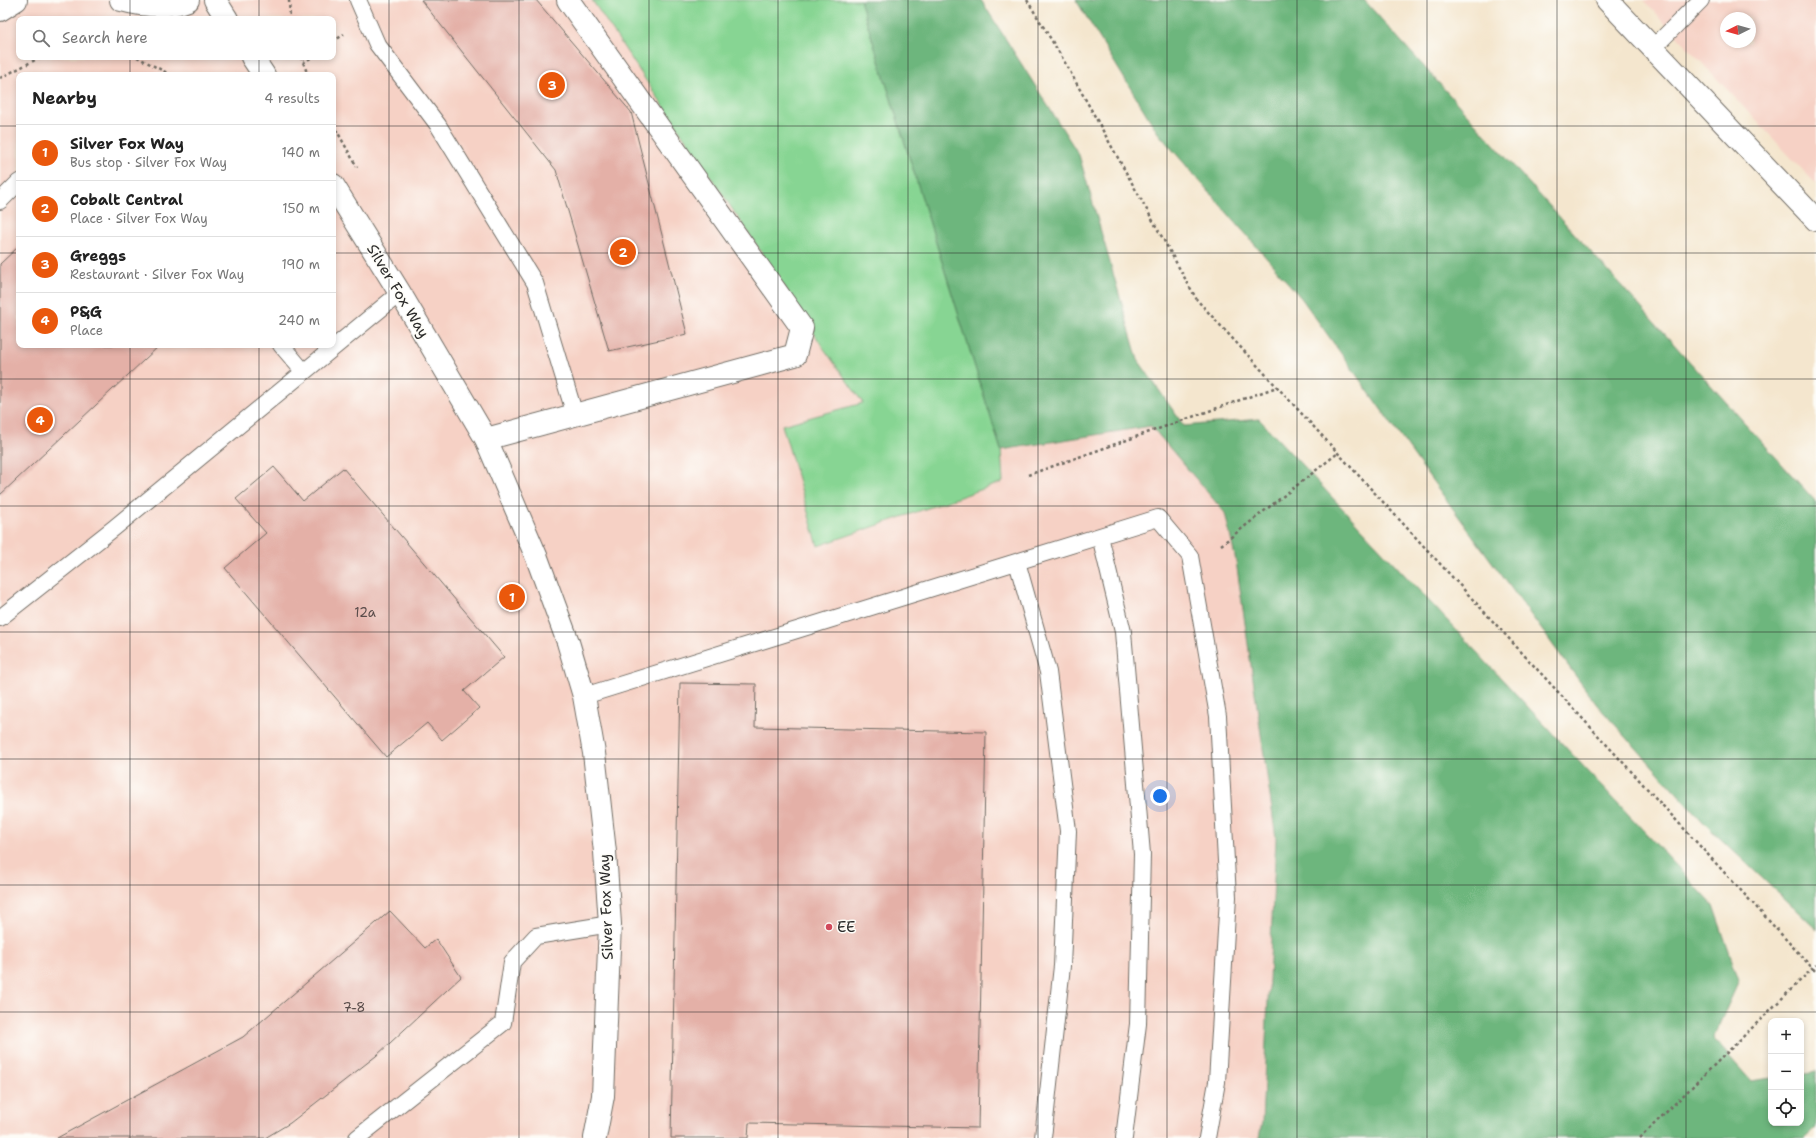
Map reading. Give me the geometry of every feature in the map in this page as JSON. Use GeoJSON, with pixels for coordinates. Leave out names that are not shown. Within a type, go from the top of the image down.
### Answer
{"type":"FeatureCollection","features":[{"type":"Feature","properties":{"kind":"street"},"geometry":{"type":"LineString","coordinates":[[0,10],[16,0]]}},
{"type":"Feature","properties":{"kind":"street"},"geometry":{"type":"LineString","coordinates":[[121,0],[151,6],[181,3],[188,0]]}},
{"type":"Feature","properties":{"kind":"street"},"geometry":{"type":"LineString","coordinates":[[215,0],[225,16]]}},
{"type":"Feature","properties":{"kind":"street"},"geometry":{"type":"LineString","coordinates":[[486,440],[795,356],[802,328],[568,0]]}},
{"type":"Feature","properties":{"kind":"street"},"geometry":{"type":"LineString","coordinates":[[1607,0],[1816,220]]}},
{"type":"Feature","properties":{"kind":"street"},"geometry":{"type":"LineString","coordinates":[[254,60],[262,72]]}},
{"type":"Feature","properties":{"kind":"street","name":"Silver Fox Way"},"geometry":{"type":"LineString","coordinates":[[336,190],[400,293],[486,440],[539,565],[568,642],[584,696],[594,752],[610,924],[603,1096],[595,1138]]}},
{"type":"Feature","properties":{"kind":"lane"},"geometry":{"type":"LineString","coordinates":[[358,0],[377,44],[438,125],[535,283],[575,415]]}},
{"type":"Feature","properties":{"kind":"lane"},"geometry":{"type":"LineString","coordinates":[[1653,48],[1701,0]]}},
{"type":"Feature","properties":{"kind":"lane"},"geometry":{"type":"LineString","coordinates":[[0,201],[16,185]]}},
{"type":"Feature","properties":{"kind":"lane"},"geometry":{"type":"LineString","coordinates":[[336,346],[400,293]]}},
{"type":"Feature","properties":{"kind":"lane"},"geometry":{"type":"LineString","coordinates":[[284,348],[304,372]]}},
{"type":"Feature","properties":{"kind":"lane"},"geometry":{"type":"LineString","coordinates":[[0,618],[120,523],[333,348]]}},
{"type":"Feature","properties":{"kind":"lane"},"geometry":{"type":"LineString","coordinates":[[584,696],[1158,518],[1190,556],[1218,716],[1228,897],[1217,1082],[1207,1138]]}},
{"type":"Feature","properties":{"kind":"lane"},"geometry":{"type":"LineString","coordinates":[[1100,536],[1123,632],[1142,854],[1138,1024],[1124,1138]]}},
{"type":"Feature","properties":{"kind":"lane"},"geometry":{"type":"LineString","coordinates":[[1017,562],[1048,672],[1068,831],[1062,966],[1043,1138]]}},
{"type":"Feature","properties":{"kind":"lane"},"geometry":{"type":"LineString","coordinates":[[357,1138],[503,1023],[512,962],[536,936],[610,924]]}},
{"type":"Feature","properties":{"kind":"path"},"geometry":{"type":"LineString","coordinates":[[289,0],[290,16]]}},
{"type":"Feature","properties":{"kind":"path"},"geometry":{"type":"LineString","coordinates":[[1027,0],[1063,59],[1197,300],[1816,972]]}},
{"type":"Feature","properties":{"kind":"path"},"geometry":{"type":"LineString","coordinates":[[0,78],[35,60]]}},
{"type":"Feature","properties":{"kind":"path"},"geometry":{"type":"LineString","coordinates":[[143,60],[165,72]]}},
{"type":"Feature","properties":{"kind":"path"},"geometry":{"type":"LineString","coordinates":[[302,60],[307,72]]}},
{"type":"Feature","properties":{"kind":"path"},"geometry":{"type":"LineString","coordinates":[[303,63],[308,60]]}},
{"type":"Feature","properties":{"kind":"path"},"geometry":{"type":"LineString","coordinates":[[336,129],[359,169]]}},
{"type":"Feature","properties":{"kind":"path"},"geometry":{"type":"LineString","coordinates":[[1028,475],[1277,387]]}},
{"type":"Feature","properties":{"kind":"path"},"geometry":{"type":"LineString","coordinates":[[1221,546],[1338,453]]}},
{"type":"Feature","properties":{"kind":"path"},"geometry":{"type":"LineString","coordinates":[[1640,1138],[1816,965]]}},
{"type":"Feature","properties":{"kind":"shaded area"},"geometry":{"type":"Polygon","coordinates":[[[0,0],[860,0],[1001,450],[1151,426],[1225,513],[1236,561],[1276,838],[1262,1122],[1259,1138],[0,1138],[0,0]]]}},
{"type":"Feature","properties":{"kind":"shaded area"},"geometry":{"type":"Polygon","coordinates":[[[1643,0],[1816,0],[1816,184],[1643,0]]]}},
{"type":"Feature","properties":{"kind":"green space"},"geometry":{"type":"Polygon","coordinates":[[[592,0],[860,0],[1001,450],[1003,482],[818,546],[782,425],[863,403],[822,346],[798,307],[592,0]]]}},
{"type":"Feature","properties":{"kind":"green space"},"geometry":{"type":"Polygon","coordinates":[[[860,0],[981,0],[1079,155],[1138,360],[1184,426],[1259,419],[1713,905],[1739,981],[1713,1038],[1751,1081],[1768,1078],[1768,1126],[1804,1126],[1804,1073],[1816,1071],[1816,1128],[1805,1138],[1259,1138],[1262,1122],[1276,838],[1236,561],[1225,513],[1151,426],[1001,450],[860,0]]]}},
{"type":"Feature","properties":{"kind":"green space"},"geometry":{"type":"Polygon","coordinates":[[[1076,0],[1364,0],[1816,502],[1816,929],[1707,826],[1597,705],[1423,468],[1302,299],[1158,133],[1076,0]]]}},
{"type":"Feature","properties":{"kind":"building"},"geometry":{"type":"Polygon","coordinates":[[[421,0],[536,0],[631,112],[687,334],[609,351],[556,170],[421,0]]]}},
{"type":"Feature","properties":{"kind":"building"},"geometry":{"type":"Polygon","coordinates":[[[16,249],[16,348],[157,348],[0,495],[0,264],[16,249]]]}},
{"type":"Feature","properties":{"kind":"building"},"geometry":{"type":"Polygon","coordinates":[[[274,467],[303,501],[343,468],[504,657],[464,691],[479,708],[442,740],[427,723],[386,757],[225,568],[266,533],[236,499],[274,467]]]}},
{"type":"Feature","properties":{"kind":"building","name":"EE"},"geometry":{"type":"Polygon","coordinates":[[[680,683],[756,684],[755,727],[986,732],[978,1128],[749,1123],[748,1138],[671,1138],[680,683]]]}},
{"type":"Feature","properties":{"kind":"building"},"geometry":{"type":"Polygon","coordinates":[[[390,911],[425,948],[436,939],[461,977],[376,1056],[290,1123],[265,1138],[57,1138],[243,1037],[390,911]]]}},
{"type":"Feature","properties":{"kind":"place","name":"Greggs"},"geometry":{"type":"Point","coordinates":[552,85]}},
{"type":"Feature","properties":{"kind":"place","name":"Cobalt Central"},"geometry":{"type":"Point","coordinates":[623,252]}},
{"type":"Feature","properties":{"kind":"place","name":"P&G"},"geometry":{"type":"Point","coordinates":[40,420]}},
{"type":"Feature","properties":{"kind":"place","name":"Silver Fox Way"},"geometry":{"type":"Point","coordinates":[512,597]}},
{"type":"Feature","properties":{"kind":"place","name":"EE"},"geometry":{"type":"Point","coordinates":[829,927]}}]}
